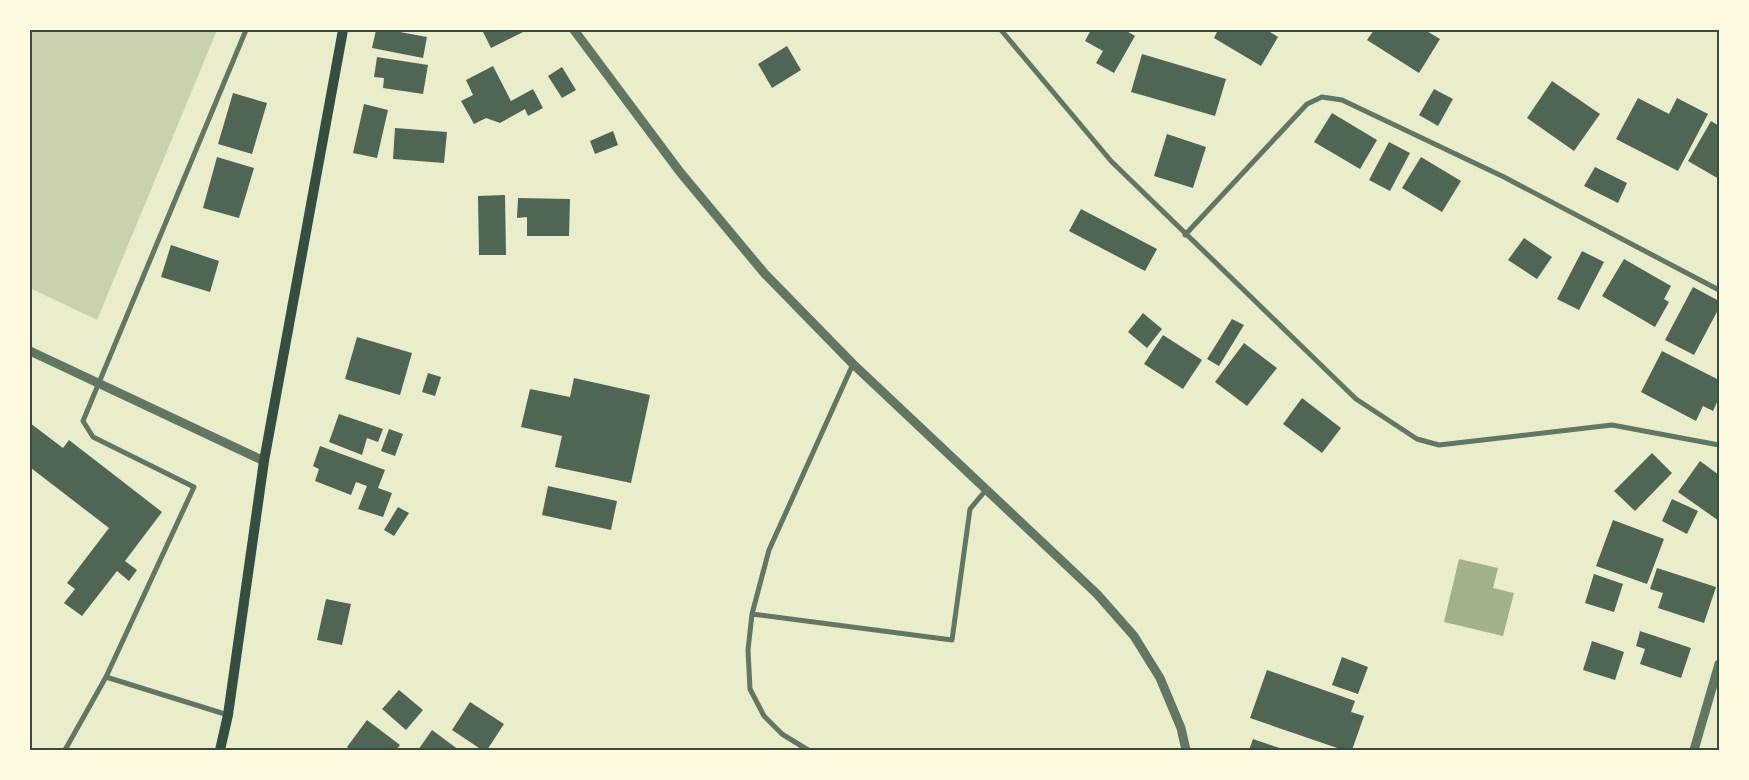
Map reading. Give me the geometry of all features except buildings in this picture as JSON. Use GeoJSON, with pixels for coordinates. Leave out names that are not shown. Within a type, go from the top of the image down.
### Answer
{"type":"FeatureCollection","features":[{"type":"Feature","properties":{"kind":"main road"},"geometry":{"type":"LineString","coordinates":[[220,750],[228,715],[264,461],[343,30]]}},
{"type":"Feature","properties":{"kind":"street"},"geometry":{"type":"LineString","coordinates":[[65,750],[106,677],[194,487],[93,437],[82,421],[100,383],[246,30]]}},
{"type":"Feature","properties":{"kind":"street"},"geometry":{"type":"LineString","coordinates":[[574,30],[680,172],[765,274],[853,364],[1097,594],[1134,636],[1160,678],[1181,728],[1186,750]]}},
{"type":"Feature","properties":{"kind":"street"},"geometry":{"type":"LineString","coordinates":[[1001,30],[1111,161],[1185,234],[1356,399],[1417,439],[1439,444],[1612,425],[1719,445]]}},
{"type":"Feature","properties":{"kind":"street"},"geometry":{"type":"LineString","coordinates":[[1185,234],[1307,104],[1322,97],[1342,100],[1504,177],[1719,290]]}},
{"type":"Feature","properties":{"kind":"street"},"geometry":{"type":"LineString","coordinates":[[30,351],[264,461]]}},
{"type":"Feature","properties":{"kind":"street"},"geometry":{"type":"LineString","coordinates":[[808,750],[782,734],[764,716],[750,689],[748,650],[752,614],[769,550],[853,364]]}},
{"type":"Feature","properties":{"kind":"street"},"geometry":{"type":"LineString","coordinates":[[752,614],[952,640],[970,509],[986,490]]}},
{"type":"Feature","properties":{"kind":"street"},"geometry":{"type":"LineString","coordinates":[[1694,750],[1719,664]]}},
{"type":"Feature","properties":{"kind":"street"},"geometry":{"type":"LineString","coordinates":[[106,677],[228,715]]}},
{"type":"Feature","properties":{"kind":"shaded area"},"geometry":{"type":"Polygon","coordinates":[[[30,30],[217,30],[97,320],[30,288],[30,30]]]}},
{"type":"Feature","properties":{"kind":"shaded area"},"geometry":{"type":"Polygon","coordinates":[[[1459,559],[1498,568],[1493,588],[1514,593],[1503,636],[1444,622],[1459,559]]]}}]}
